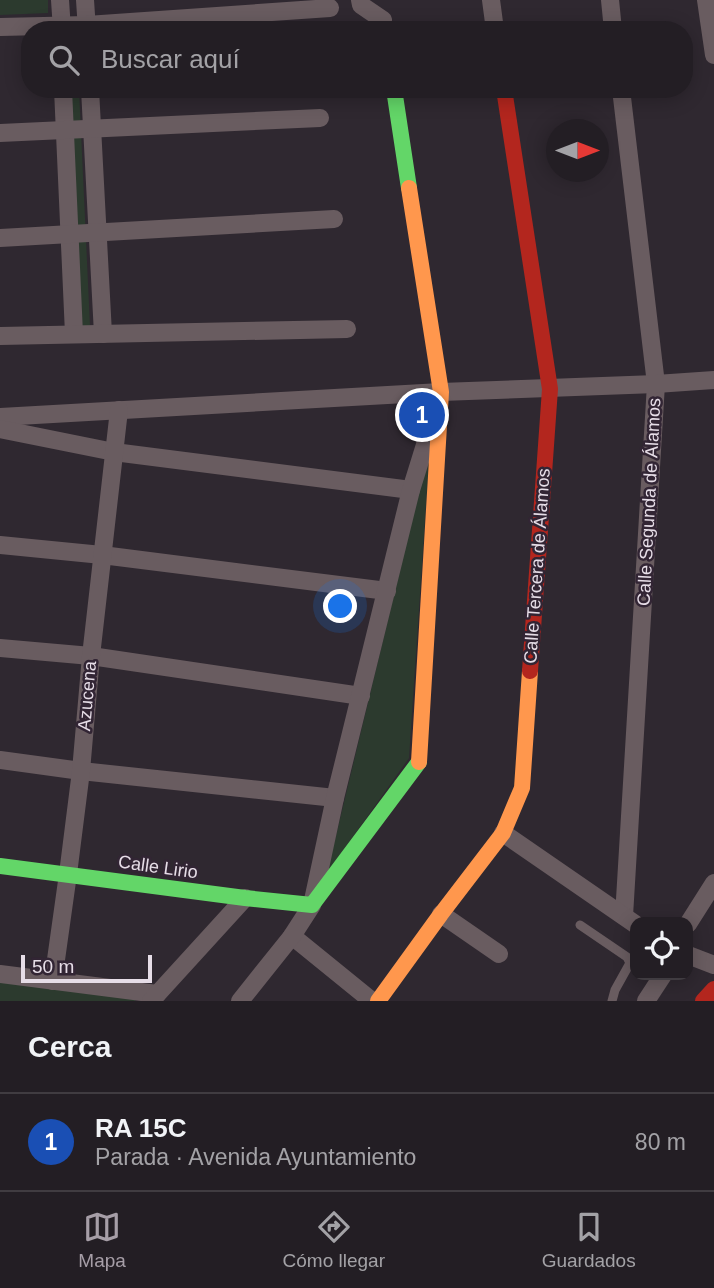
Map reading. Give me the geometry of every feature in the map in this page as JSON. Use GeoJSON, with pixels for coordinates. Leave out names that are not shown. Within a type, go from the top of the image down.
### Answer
{"type":"FeatureCollection","features":[{"type":"Feature","properties":{"kind":"street"},"geometry":{"type":"LineString","coordinates":[[60,0],[62,21]]}},
{"type":"Feature","properties":{"kind":"street"},"geometry":{"type":"LineString","coordinates":[[85,0],[87,21]]}},
{"type":"Feature","properties":{"kind":"street"},"geometry":{"type":"LineString","coordinates":[[360,0],[361,5],[379,21]]}},
{"type":"Feature","properties":{"kind":"street"},"geometry":{"type":"LineString","coordinates":[[380,0],[383,21]]}},
{"type":"Feature","properties":{"kind":"street"},"geometry":{"type":"LineString","coordinates":[[491,0],[494,21]]}},
{"type":"Feature","properties":{"kind":"street"},"geometry":{"type":"LineString","coordinates":[[610,0],[612,21]]}},
{"type":"Feature","properties":{"kind":"street"},"geometry":{"type":"LineString","coordinates":[[706,0],[714,55]]}},
{"type":"Feature","properties":{"kind":"street"},"geometry":{"type":"LineString","coordinates":[[164,21],[330,8]]}},
{"type":"Feature","properties":{"kind":"street"},"geometry":{"type":"LineString","coordinates":[[0,27],[21,27]]}},
{"type":"Feature","properties":{"kind":"street"},"geometry":{"type":"LineString","coordinates":[[63,98],[74,334]]}},
{"type":"Feature","properties":{"kind":"street"},"geometry":{"type":"LineString","coordinates":[[90,98],[103,334]]}},
{"type":"Feature","properties":{"kind":"street"},"geometry":{"type":"LineString","coordinates":[[240,1001],[292,936],[419,760],[441,392],[395,98]]}},
{"type":"Feature","properties":{"kind":"street","name":"Calle Tercera de Álamos"},"geometry":{"type":"LineString","coordinates":[[378,1001],[503,832],[522,788],[550,388],[505,98]]}},
{"type":"Feature","properties":{"kind":"street","name":"Calle Segunda de Álamos"},"geometry":{"type":"LineString","coordinates":[[622,98],[656,384],[629,920]]}},
{"type":"Feature","properties":{"kind":"street"},"geometry":{"type":"LineString","coordinates":[[0,132],[320,118]]}},
{"type":"Feature","properties":{"kind":"street"},"geometry":{"type":"LineString","coordinates":[[0,239],[334,219]]}},
{"type":"Feature","properties":{"kind":"street"},"geometry":{"type":"LineString","coordinates":[[0,336],[348,328]]}},
{"type":"Feature","properties":{"kind":"street"},"geometry":{"type":"LineString","coordinates":[[0,416],[714,380]]}},
{"type":"Feature","properties":{"kind":"street"},"geometry":{"type":"LineString","coordinates":[[312,905],[335,798],[411,491],[441,392]]}},
{"type":"Feature","properties":{"kind":"street","name":"Azucena"},"geometry":{"type":"LineString","coordinates":[[53,981],[81,771],[119,410]]}},
{"type":"Feature","properties":{"kind":"street"},"geometry":{"type":"LineString","coordinates":[[0,429],[114,452],[411,491]]}},
{"type":"Feature","properties":{"kind":"street"},"geometry":{"type":"LineString","coordinates":[[0,545],[102,555],[387,591]]}},
{"type":"Feature","properties":{"kind":"street"},"geometry":{"type":"LineString","coordinates":[[0,648],[91,656],[361,696]]}},
{"type":"Feature","properties":{"kind":"street"},"geometry":{"type":"LineString","coordinates":[[0,760],[335,798]]}},
{"type":"Feature","properties":{"kind":"street"},"geometry":{"type":"LineString","coordinates":[[503,832],[629,920]]}},
{"type":"Feature","properties":{"kind":"street","name":"Calle Lirio"},"geometry":{"type":"LineString","coordinates":[[0,866],[312,905]]}},
{"type":"Feature","properties":{"kind":"street"},"geometry":{"type":"LineString","coordinates":[[693,917],[714,883]]}},
{"type":"Feature","properties":{"kind":"street"},"geometry":{"type":"LineString","coordinates":[[0,974],[154,998],[245,898]]}},
{"type":"Feature","properties":{"kind":"street"},"geometry":{"type":"LineString","coordinates":[[441,914],[499,954]]}},
{"type":"Feature","properties":{"kind":"street"},"geometry":{"type":"LineString","coordinates":[[292,936],[372,1001]]}},
{"type":"Feature","properties":{"kind":"street"},"geometry":{"type":"LineString","coordinates":[[693,957],[714,965]]}},
{"type":"Feature","properties":{"kind":"street"},"geometry":{"type":"LineString","coordinates":[[646,1001],[660,980]]}},
{"type":"Feature","properties":{"kind":"street"},"geometry":{"type":"LineString","coordinates":[[703,1001],[714,989]]}},
{"type":"Feature","properties":{"kind":"lane"},"geometry":{"type":"LineString","coordinates":[[580,925],[627,957],[630,963],[612,1001]]}},
{"type":"Feature","properties":{"kind":"green space"},"geometry":{"type":"Polygon","coordinates":[[[0,0],[48,0],[48,13],[0,15],[0,0]]]}},
{"type":"Feature","properties":{"kind":"green space"},"geometry":{"type":"Polygon","coordinates":[[[71,98],[79,98],[90,326],[82,327],[71,98]]]}},
{"type":"Feature","properties":{"kind":"green space"},"geometry":{"type":"Polygon","coordinates":[[[430,445],[409,758],[327,873],[430,445]]]}},
{"type":"Feature","properties":{"kind":"green space"},"geometry":{"type":"Polygon","coordinates":[[[0,982],[136,999],[0,1001],[0,982]]]}},
{"type":"Feature","properties":{"kind":"traffic: fast"},"geometry":{"type":"LineString","coordinates":[[395,98],[409,188]]}},
{"type":"Feature","properties":{"kind":"traffic: fast"},"geometry":{"type":"LineString","coordinates":[[0,866],[312,905],[419,762]]}},
{"type":"Feature","properties":{"kind":"traffic: slow"},"geometry":{"type":"LineString","coordinates":[[409,188],[441,392],[419,762]]}},
{"type":"Feature","properties":{"kind":"traffic: slow"},"geometry":{"type":"LineString","coordinates":[[378,1001],[503,833],[522,788],[530,671]]}},
{"type":"Feature","properties":{"kind":"traffic: jam"},"geometry":{"type":"LineString","coordinates":[[505,98],[550,389],[530,671]]}},
{"type":"Feature","properties":{"kind":"traffic: jam"},"geometry":{"type":"LineString","coordinates":[[703,1001],[714,989]]}},
{"type":"Feature","properties":{"kind":"place","name":"RA 15C"},"geometry":{"type":"Point","coordinates":[422,415]}}]}
